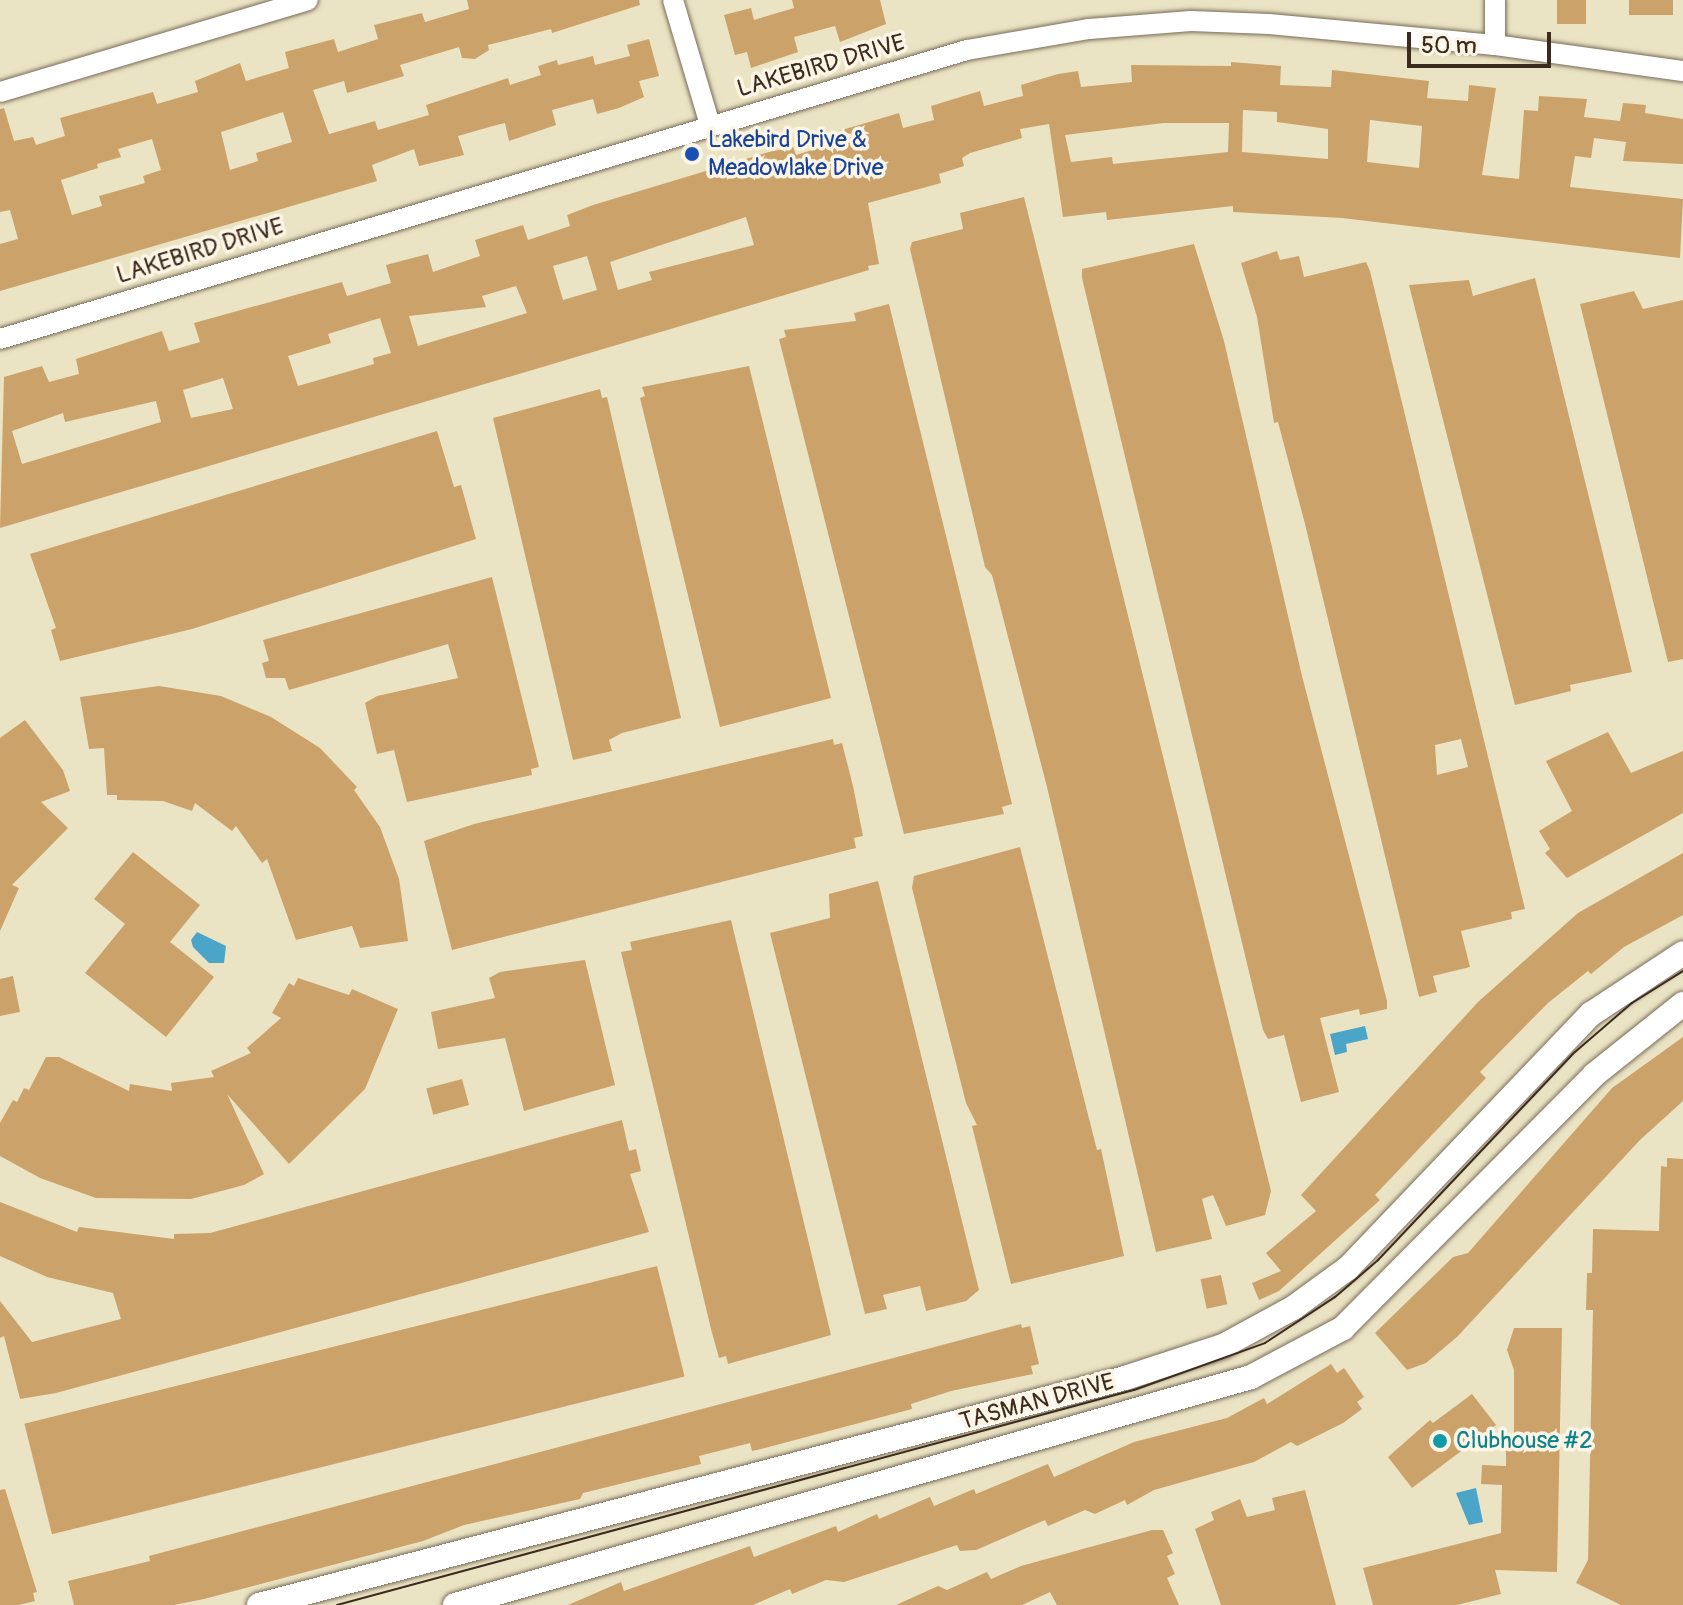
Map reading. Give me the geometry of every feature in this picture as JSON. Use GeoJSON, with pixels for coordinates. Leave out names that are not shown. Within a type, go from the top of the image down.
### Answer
{"type":"FeatureCollection","features":[{"type":"Feature","properties":{"kind":"street"},"geometry":{"type":"LineString","coordinates":[[0,92],[308,0]]}},
{"type":"Feature","properties":{"kind":"street"},"geometry":{"type":"LineString","coordinates":[[673,0],[710,125]]}},
{"type":"Feature","properties":{"kind":"street"},"geometry":{"type":"LineString","coordinates":[[1495,0],[1495,45]]}},
{"type":"Feature","properties":{"kind":"street","name":"LAKEBIRD DRIVE"},"geometry":{"type":"LineString","coordinates":[[0,339],[967,50],[1089,29],[1191,21],[1269,24],[1495,45],[1683,71]]}},
{"type":"Feature","properties":{"kind":"street","name":"TASMAN DRIVE"},"geometry":{"type":"LineString","coordinates":[[259,1605],[897,1440],[1176,1364],[1223,1346],[1293,1308],[1348,1268],[1591,1014],[1683,953]]}},
{"type":"Feature","properties":{"kind":"street","name":"TASMAN DRIVE"},"geometry":{"type":"LineString","coordinates":[[455,1605],[1251,1377],[1343,1328],[1594,1075],[1683,1004]]}},
{"type":"Feature","properties":{"kind":"water"},"geometry":{"type":"Polygon","coordinates":[[[197,932],[226,946],[224,963],[209,963],[193,947],[191,940],[197,932]]]}},
{"type":"Feature","properties":{"kind":"water"},"geometry":{"type":"Polygon","coordinates":[[[1365,1026],[1368,1039],[1346,1044],[1347,1052],[1335,1055],[1330,1034],[1365,1026]]]}},
{"type":"Feature","properties":{"kind":"water"},"geometry":{"type":"Polygon","coordinates":[[[1476,1488],[1483,1522],[1469,1525],[1456,1493],[1476,1488]]]}},
{"type":"Feature","properties":{"kind":"building"},"geometry":{"type":"Polygon","coordinates":[[[467,0],[639,0],[640,5],[552,33],[551,29],[488,45],[489,50],[475,59],[462,58],[459,47],[400,65],[404,76],[347,93],[344,81],[313,90],[329,134],[375,121],[378,130],[429,115],[426,105],[508,78],[510,85],[541,75],[538,66],[557,60],[558,65],[593,56],[595,65],[630,56],[627,45],[649,39],[659,76],[639,81],[644,97],[619,108],[597,114],[593,99],[552,110],[556,125],[509,141],[505,123],[458,136],[464,155],[419,166],[414,149],[372,165],[377,181],[0,291],[0,244],[18,239],[10,210],[0,212],[0,109],[4,108],[14,141],[33,137],[36,145],[65,136],[60,118],[153,92],[157,104],[198,92],[195,81],[240,63],[246,81],[289,68],[285,52],[334,39],[338,52],[378,39],[374,25],[422,13],[425,22],[469,9],[467,0]],[[283,112],[221,132],[230,170],[258,161],[256,153],[292,142],[283,112]],[[152,139],[118,149],[121,157],[61,180],[72,215],[102,206],[99,196],[145,183],[143,176],[161,170],[152,139]]]}},
{"type":"Feature","properties":{"kind":"building"},"geometry":{"type":"Polygon","coordinates":[[[792,0],[880,0],[886,24],[840,42],[835,26],[794,37],[798,52],[751,68],[747,52],[735,55],[724,15],[751,8],[754,20],[794,8],[792,0]]]}},
{"type":"Feature","properties":{"kind":"building"},"geometry":{"type":"Polygon","coordinates":[[[1557,0],[1586,0],[1586,24],[1557,24],[1557,0]]]}},
{"type":"Feature","properties":{"kind":"building"},"geometry":{"type":"Polygon","coordinates":[[[1629,0],[1673,0],[1673,15],[1629,15],[1629,0]]]}},
{"type":"Feature","properties":{"kind":"building"},"geometry":{"type":"Polygon","coordinates":[[[1231,62],[1281,66],[1280,85],[1331,87],[1332,70],[1429,81],[1427,98],[1468,101],[1469,85],[1496,88],[1482,175],[1519,179],[1524,110],[1538,111],[1539,96],[1587,99],[1584,117],[1620,121],[1623,103],[1646,105],[1645,113],[1683,119],[1683,164],[1623,161],[1626,142],[1594,138],[1591,158],[1575,156],[1570,187],[1683,199],[1680,258],[1342,218],[1233,212],[1233,206],[1107,220],[1106,212],[1063,217],[1049,124],[1020,129],[1022,138],[970,153],[962,158],[964,166],[939,174],[941,183],[868,203],[879,264],[868,266],[869,270],[0,528],[4,377],[42,366],[49,382],[79,374],[76,359],[162,331],[169,351],[200,342],[194,323],[342,282],[347,296],[391,283],[386,265],[428,254],[433,272],[480,256],[475,240],[523,225],[528,240],[570,226],[567,215],[593,205],[769,152],[793,147],[796,155],[841,141],[838,131],[899,113],[903,128],[934,120],[931,106],[980,91],[984,106],[1023,96],[1021,85],[1058,74],[1078,71],[1081,87],[1132,82],[1131,65],[1231,66],[1231,62]],[[1243,110],[1242,152],[1328,159],[1328,129],[1277,122],[1277,112],[1243,110]],[[1370,120],[1367,162],[1419,168],[1422,126],[1370,120]],[[1164,123],[1065,135],[1071,162],[1112,157],[1113,164],[1228,152],[1229,123],[1164,123]],[[746,217],[610,262],[618,290],[652,280],[649,272],[754,245],[746,217]],[[587,256],[553,266],[563,300],[597,290],[587,256]],[[516,286],[482,296],[486,307],[409,316],[418,346],[527,313],[516,286]],[[380,318],[328,334],[331,343],[288,356],[298,386],[374,364],[373,358],[391,353],[380,318]],[[223,378],[183,390],[191,418],[233,409],[223,378]],[[156,401],[65,422],[63,413],[12,431],[22,464],[161,422],[156,401]]]}},
{"type":"Feature","properties":{"kind":"building"},"geometry":{"type":"Polygon","coordinates":[[[1024,197],[1271,1191],[1265,1215],[1226,1226],[1213,1195],[1202,1199],[1212,1239],[1156,1252],[1047,787],[992,575],[985,567],[910,249],[912,242],[963,229],[960,213],[1024,197]]]}},
{"type":"Feature","properties":{"kind":"building"},"geometry":{"type":"Polygon","coordinates":[[[1194,244],[1224,341],[1302,676],[1387,1001],[1387,1009],[1360,1015],[1359,1009],[1320,1018],[1339,1092],[1301,1102],[1284,1035],[1268,1039],[1263,1030],[1082,278],[1082,269],[1194,244]]]}},
{"type":"Feature","properties":{"kind":"building"},"geometry":{"type":"Polygon","coordinates":[[[1277,251],[1280,260],[1299,256],[1304,277],[1366,262],[1370,271],[1525,909],[1511,912],[1512,919],[1461,931],[1470,967],[1433,976],[1437,992],[1419,997],[1305,524],[1278,422],[1274,423],[1257,317],[1241,263],[1277,251]],[[1461,739],[1435,745],[1437,775],[1468,767],[1461,739]]]}},
{"type":"Feature","properties":{"kind":"building"},"geometry":{"type":"Polygon","coordinates":[[[1535,278],[1632,672],[1570,685],[1571,691],[1515,705],[1409,285],[1469,280],[1473,296],[1535,278]]]}},
{"type":"Feature","properties":{"kind":"building"},"geometry":{"type":"Polygon","coordinates":[[[1634,291],[1643,309],[1683,300],[1683,659],[1668,662],[1580,304],[1634,291]]]}},
{"type":"Feature","properties":{"kind":"building"},"geometry":{"type":"Polygon","coordinates":[[[889,304],[1012,804],[1002,807],[1004,814],[904,834],[779,339],[786,337],[784,330],[856,321],[854,313],[889,304]]]}},
{"type":"Feature","properties":{"kind":"building"},"geometry":{"type":"Polygon","coordinates":[[[749,366],[831,698],[720,727],[640,398],[645,396],[642,387],[749,366]]]}},
{"type":"Feature","properties":{"kind":"building"},"geometry":{"type":"Polygon","coordinates":[[[600,389],[602,398],[607,397],[681,718],[622,733],[609,740],[612,751],[573,760],[493,418],[600,389]]]}},
{"type":"Feature","properties":{"kind":"building"},"geometry":{"type":"Polygon","coordinates":[[[437,431],[454,487],[461,485],[476,539],[192,629],[60,661],[51,630],[56,628],[30,554],[437,431]]]}},
{"type":"Feature","properties":{"kind":"building"},"geometry":{"type":"Polygon","coordinates":[[[492,577],[539,767],[531,769],[532,775],[407,802],[394,750],[377,754],[365,703],[377,696],[458,678],[448,644],[289,690],[285,678],[266,678],[262,663],[269,661],[263,640],[492,577]]]}},
{"type":"Feature","properties":{"kind":"building"},"geometry":{"type":"Polygon","coordinates":[[[159,686],[221,696],[271,717],[320,748],[357,787],[354,790],[380,827],[399,879],[408,941],[360,948],[352,926],[296,940],[267,859],[262,863],[236,826],[232,831],[195,803],[192,811],[163,801],[117,800],[117,795],[107,795],[104,748],[89,749],[80,697],[159,686]]]}},
{"type":"Feature","properties":{"kind":"building"},"geometry":{"type":"Polygon","coordinates":[[[25,720],[63,770],[70,791],[41,802],[68,828],[12,885],[19,888],[0,931],[0,738],[25,720]]]}},
{"type":"Feature","properties":{"kind":"building"},"geometry":{"type":"Polygon","coordinates":[[[1608,732],[1631,773],[1683,751],[1683,813],[1567,878],[1545,853],[1550,849],[1539,831],[1572,811],[1546,761],[1608,732]]]}},
{"type":"Feature","properties":{"kind":"building"},"geometry":{"type":"Polygon","coordinates":[[[833,739],[834,745],[842,743],[853,786],[863,836],[854,838],[856,848],[452,950],[424,841],[474,824],[833,739]]]}},
{"type":"Feature","properties":{"kind":"building"},"geometry":{"type":"Polygon","coordinates":[[[1020,847],[1097,1150],[1101,1149],[1124,1256],[1011,1284],[972,1126],[977,1125],[966,1103],[912,888],[914,876],[1020,847]]]}},
{"type":"Feature","properties":{"kind":"building"},"geometry":{"type":"Polygon","coordinates":[[[133,852],[200,905],[170,942],[214,977],[166,1037],[85,973],[125,924],[94,899],[133,852]]]}},
{"type":"Feature","properties":{"kind":"building"},"geometry":{"type":"Polygon","coordinates":[[[1683,853],[1683,915],[1624,947],[1548,1003],[1480,1072],[1486,1078],[1375,1195],[1380,1200],[1279,1291],[1259,1300],[1252,1283],[1281,1271],[1266,1253],[1316,1211],[1301,1195],[1478,1002],[1578,913],[1683,853]]]}},
{"type":"Feature","properties":{"kind":"building"},"geometry":{"type":"Polygon","coordinates":[[[878,881],[979,1290],[966,1301],[926,1311],[920,1286],[883,1295],[887,1309],[865,1314],[770,933],[830,918],[829,894],[878,881]]]}},
{"type":"Feature","properties":{"kind":"building"},"geometry":{"type":"Polygon","coordinates":[[[731,920],[831,1335],[728,1364],[726,1356],[719,1358],[711,1329],[621,952],[632,950],[630,942],[731,920]]]}},
{"type":"Feature","properties":{"kind":"building"},"geometry":{"type":"Polygon","coordinates":[[[585,960],[615,1085],[524,1111],[505,1038],[438,1049],[431,1012],[495,998],[489,978],[500,972],[585,960]]]}},
{"type":"Feature","properties":{"kind":"building"},"geometry":{"type":"Polygon","coordinates":[[[13,976],[20,1012],[0,1016],[0,979],[13,976]]]}},
{"type":"Feature","properties":{"kind":"building"},"geometry":{"type":"Polygon","coordinates":[[[298,978],[349,995],[352,989],[398,1009],[365,1089],[289,1164],[227,1094],[264,1174],[244,1185],[191,1199],[96,1198],[40,1178],[0,1156],[0,1123],[13,1100],[17,1102],[24,1088],[29,1090],[46,1057],[59,1057],[129,1091],[130,1084],[172,1091],[171,1083],[214,1077],[211,1071],[251,1053],[247,1048],[281,1018],[272,1013],[289,983],[294,986],[298,978]]]}},
{"type":"Feature","properties":{"kind":"building"},"geometry":{"type":"Polygon","coordinates":[[[1683,1037],[1683,1101],[1640,1140],[1457,1337],[1426,1363],[1407,1370],[1375,1333],[1453,1257],[1468,1253],[1612,1088],[1683,1037]]]}},
{"type":"Feature","properties":{"kind":"building"},"geometry":{"type":"Polygon","coordinates":[[[462,1079],[469,1105],[433,1115],[426,1089],[462,1079]]]}},
{"type":"Feature","properties":{"kind":"building"},"geometry":{"type":"Polygon","coordinates":[[[622,1120],[629,1151],[636,1149],[641,1171],[630,1174],[649,1232],[56,1393],[20,1399],[4,1336],[0,1338],[0,1301],[32,1342],[121,1319],[113,1293],[47,1277],[0,1256],[0,1202],[77,1232],[79,1227],[174,1239],[174,1234],[210,1233],[622,1120]]]}},
{"type":"Feature","properties":{"kind":"building"},"geometry":{"type":"Polygon","coordinates":[[[1667,1158],[1683,1159],[1683,1605],[1621,1605],[1576,1583],[1588,1560],[1593,1310],[1586,1310],[1587,1273],[1592,1273],[1593,1229],[1659,1231],[1661,1166],[1667,1167],[1667,1158]]]}},
{"type":"Feature","properties":{"kind":"building"},"geometry":{"type":"Polygon","coordinates":[[[657,1266],[685,1377],[52,1534],[24,1424],[657,1266]]]}},
{"type":"Feature","properties":{"kind":"building"},"geometry":{"type":"Polygon","coordinates":[[[1221,1275],[1227,1304],[1207,1309],[1200,1279],[1221,1275]]]}},
{"type":"Feature","properties":{"kind":"building"},"geometry":{"type":"Polygon","coordinates":[[[1021,1324],[1022,1328],[1030,1326],[1039,1364],[1031,1366],[1033,1374],[951,1391],[911,1404],[912,1409],[761,1449],[752,1451],[750,1443],[699,1456],[701,1464],[583,1493],[580,1499],[464,1525],[423,1541],[204,1599],[174,1605],[74,1605],[68,1581],[150,1561],[149,1556],[1021,1324]]]}},
{"type":"Feature","properties":{"kind":"building"},"geometry":{"type":"Polygon","coordinates":[[[1514,1328],[1562,1328],[1557,1572],[1495,1570],[1501,1594],[1457,1605],[1373,1605],[1363,1568],[1501,1533],[1502,1485],[1481,1484],[1482,1465],[1506,1466],[1506,1438],[1514,1448],[1514,1370],[1507,1350],[1514,1328]]]}},
{"type":"Feature","properties":{"kind":"building"},"geometry":{"type":"Polygon","coordinates":[[[1331,1364],[1337,1373],[1344,1368],[1364,1397],[1357,1402],[1362,1409],[1343,1423],[1297,1446],[1291,1442],[1254,1462],[1154,1490],[1127,1505],[1125,1500],[1095,1514],[1085,1510],[1048,1526],[1045,1520],[976,1550],[960,1551],[957,1545],[844,1582],[826,1580],[792,1594],[790,1589],[753,1605],[568,1605],[621,1582],[624,1591],[750,1546],[754,1557],[836,1526],[838,1532],[877,1514],[879,1519],[930,1497],[934,1506],[974,1489],[976,1494],[1048,1464],[1054,1477],[1134,1442],[1227,1418],[1264,1398],[1267,1404],[1331,1364]]]}},
{"type":"Feature","properties":{"kind":"building","name":"Clubhouse #2"},"geometry":{"type":"Polygon","coordinates":[[[1472,1394],[1496,1425],[1412,1488],[1388,1457],[1430,1420],[1433,1423],[1472,1394]]]}},
{"type":"Feature","properties":{"kind":"building"},"geometry":{"type":"Polygon","coordinates":[[[5,1489],[37,1592],[33,1593],[35,1601],[19,1605],[0,1605],[0,1490],[5,1489]]]}},
{"type":"Feature","properties":{"kind":"building"},"geometry":{"type":"Polygon","coordinates":[[[1305,1490],[1336,1605],[1221,1605],[1195,1529],[1214,1520],[1211,1512],[1240,1499],[1247,1517],[1275,1510],[1272,1498],[1305,1490]]]}},
{"type":"Feature","properties":{"kind":"building"},"geometry":{"type":"Polygon","coordinates":[[[1152,1530],[1163,1530],[1173,1553],[1167,1556],[1175,1574],[1167,1578],[1179,1605],[1057,1605],[1050,1592],[1022,1605],[896,1605],[938,1586],[947,1590],[987,1572],[991,1579],[1021,1566],[1152,1530]]]}},
{"type":"Feature","properties":{"kind":"tram line"},"geometry":{"type":"LineString","coordinates":[[337,1605],[1134,1390],[1265,1343],[1335,1297],[1378,1260],[1575,1052],[1632,1003],[1683,971]]}},
{"type":"Feature","properties":{"kind":"place","name":"Lakebird Drive & Meadowlake Drive"},"geometry":{"type":"Point","coordinates":[692,154]}},
{"type":"Feature","properties":{"kind":"place","name":"Clubhouse #2"},"geometry":{"type":"Point","coordinates":[1440,1441]}}]}
